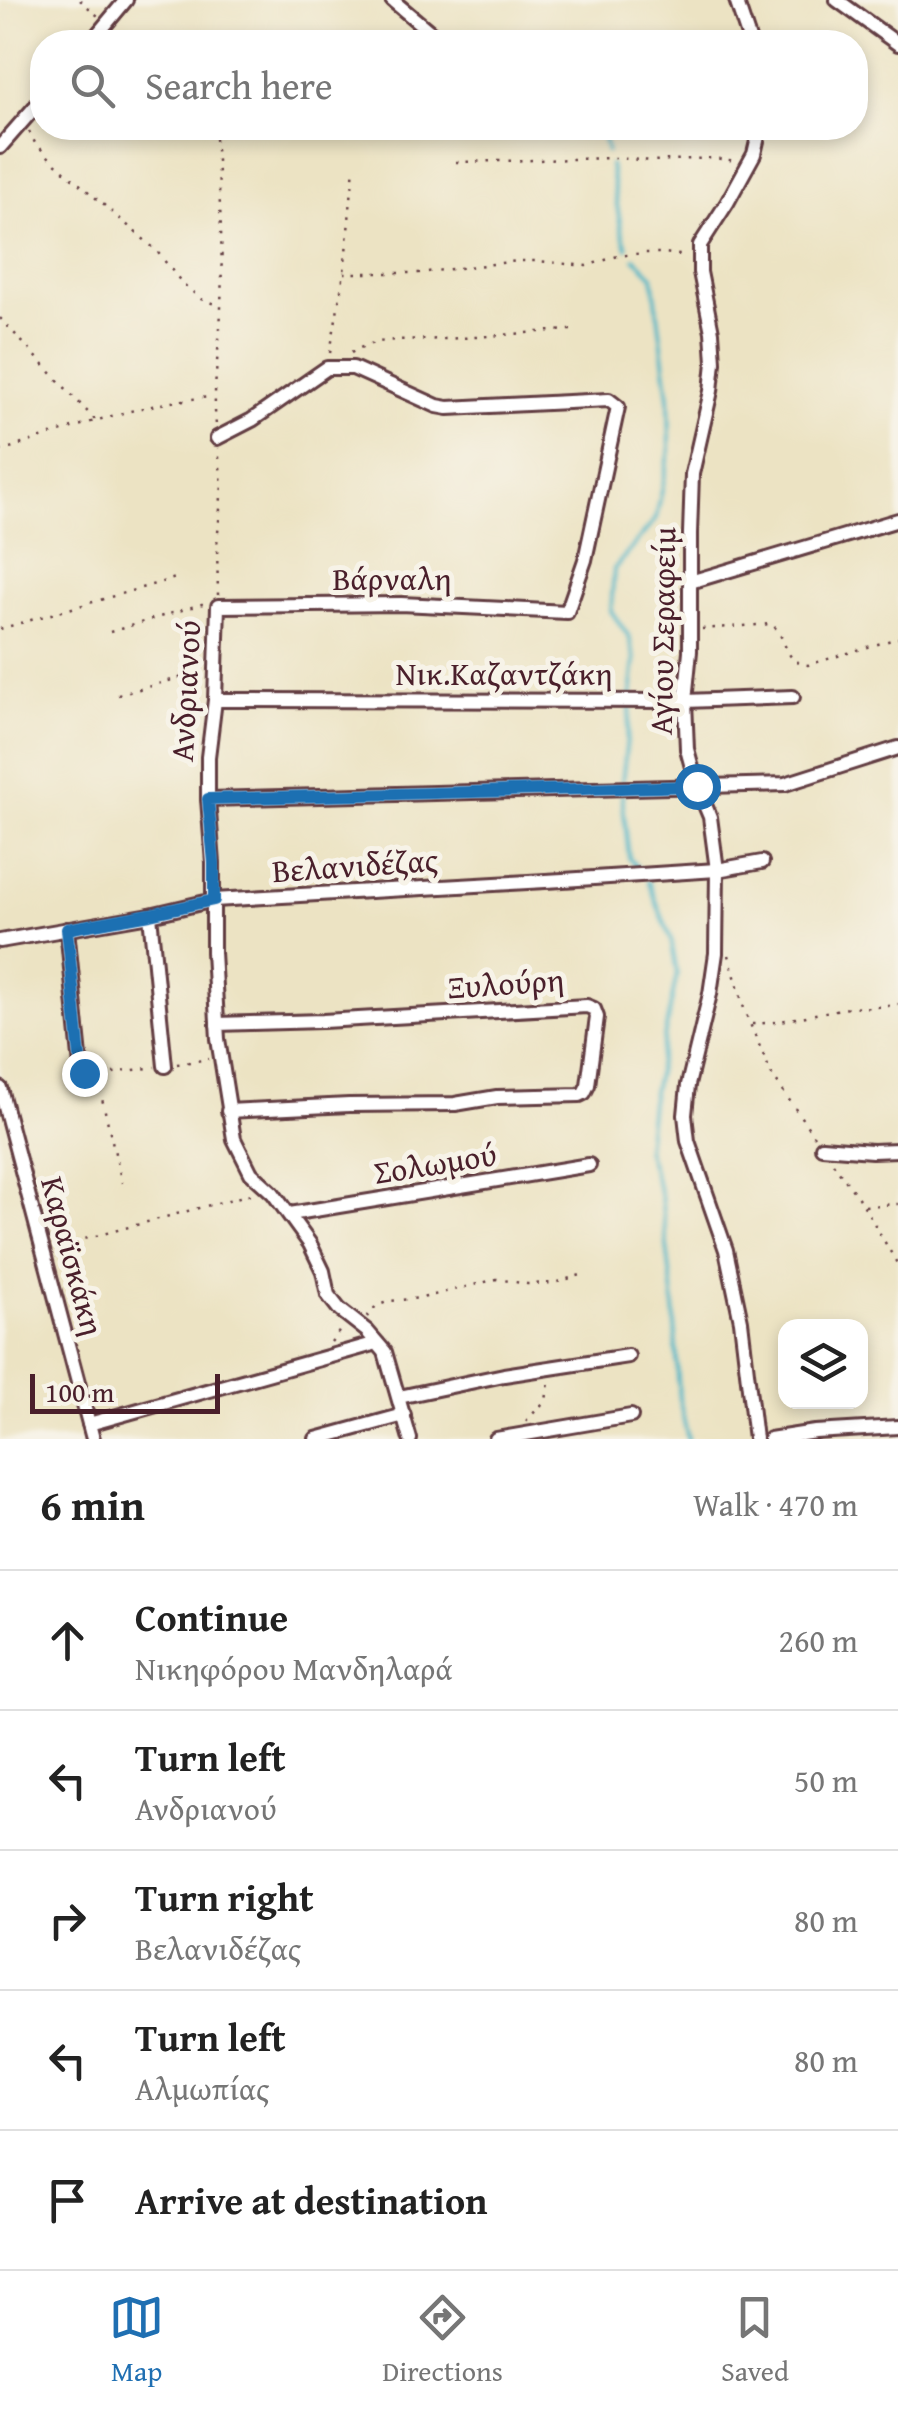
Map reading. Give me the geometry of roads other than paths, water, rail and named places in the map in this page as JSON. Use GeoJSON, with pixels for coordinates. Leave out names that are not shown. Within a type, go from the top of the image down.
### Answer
{"type":"FeatureCollection","features":[{"type":"Feature","properties":{"kind":"street"},"geometry":{"type":"LineString","coordinates":[[102,30],[126,0]]}},
{"type":"Feature","properties":{"kind":"street"},"geometry":{"type":"LineString","coordinates":[[392,0],[428,30]]}},
{"type":"Feature","properties":{"kind":"street"},"geometry":{"type":"LineString","coordinates":[[736,0],[746,30]]}},
{"type":"Feature","properties":{"kind":"street"},"geometry":{"type":"LineString","coordinates":[[841,3],[861,0]]}},
{"type":"Feature","properties":{"kind":"street"},"geometry":{"type":"LineString","coordinates":[[841,3],[898,44]]}},
{"type":"Feature","properties":{"kind":"street"},"geometry":{"type":"LineString","coordinates":[[0,147],[30,113]]}},
{"type":"Feature","properties":{"kind":"street","name":"Αγίου Σεραφείμ"},"geometry":{"type":"LineString","coordinates":[[755,1439],[741,1321],[726,1250],[688,1141],[685,1115],[716,953],[717,870],[710,817],[688,749],[685,701],[692,474],[714,362],[698,258],[700,245],[754,154],[757,140]]}},
{"type":"Feature","properties":{"kind":"street","name":"Βάρναλη"},"geometry":{"type":"LineString","coordinates":[[217,438],[252,420],[327,368],[353,368],[448,408],[609,400],[616,403],[618,411],[585,560],[567,612],[401,604],[218,606]]}},
{"type":"Feature","properties":{"kind":"street"},"geometry":{"type":"LineString","coordinates":[[690,582],[898,520]]}},
{"type":"Feature","properties":{"kind":"street","name":"Ανδριανού"},"geometry":{"type":"LineString","coordinates":[[218,606],[208,799],[214,863],[217,1024],[234,1139],[250,1173],[290,1214],[310,1244],[323,1270],[328,1295],[385,1352],[410,1439]]}},
{"type":"Feature","properties":{"kind":"street","name":"Νικ.Καζαντζάκη"},"geometry":{"type":"LineString","coordinates":[[215,700],[685,701],[793,696]]}},
{"type":"Feature","properties":{"kind":"street"},"geometry":{"type":"LineString","coordinates":[[208,799],[785,784],[898,748]]}},
{"type":"Feature","properties":{"kind":"street","name":"Βελανιδέζας"},"geometry":{"type":"LineString","coordinates":[[0,940],[214,900],[717,870],[762,862]]}},
{"type":"Feature","properties":{"kind":"street"},"geometry":{"type":"LineString","coordinates":[[150,914],[165,1066]]}},
{"type":"Feature","properties":{"kind":"street"},"geometry":{"type":"LineString","coordinates":[[67,929],[81,1067],[87,1075],[99,1076]]}},
{"type":"Feature","properties":{"kind":"street","name":"Ξυλούρη"},"geometry":{"type":"LineString","coordinates":[[217,1024],[587,1006],[594,1009],[596,1016],[588,1086],[580,1095],[228,1111]]}},
{"type":"Feature","properties":{"kind":"street","name":"Καραϊσκάκη"},"geometry":{"type":"LineString","coordinates":[[0,1088],[92,1439]]}},
{"type":"Feature","properties":{"kind":"street"},"geometry":{"type":"LineString","coordinates":[[822,1148],[898,1150]]}},
{"type":"Feature","properties":{"kind":"street","name":"Σολωμού"},"geometry":{"type":"LineString","coordinates":[[290,1214],[589,1166]]}},
{"type":"Feature","properties":{"kind":"street"},"geometry":{"type":"LineString","coordinates":[[89,1424],[377,1343]]}},
{"type":"Feature","properties":{"kind":"street"},"geometry":{"type":"LineString","coordinates":[[399,1397],[628,1356]]}},
{"type":"Feature","properties":{"kind":"street"},"geometry":{"type":"LineString","coordinates":[[316,1439],[404,1415]]}},
{"type":"Feature","properties":{"kind":"street"},"geometry":{"type":"LineString","coordinates":[[496,1439],[631,1416]]}},
{"type":"Feature","properties":{"kind":"street"},"geometry":{"type":"LineString","coordinates":[[770,1439],[898,1427]]}},
{"type":"Feature","properties":{"kind":"waterway"},"geometry":{"type":"LineString","coordinates":[[604,140],[607,152]]}},
{"type":"Feature","properties":{"kind":"waterway"},"geometry":{"type":"LineString","coordinates":[[610,165],[627,248]]}},
{"type":"Feature","properties":{"kind":"waterway"},"geometry":{"type":"LineString","coordinates":[[631,696],[635,660],[629,637],[611,611],[614,569],[656,519],[670,450],[669,398],[653,276],[635,258]]}},
{"type":"Feature","properties":{"kind":"waterway"},"geometry":{"type":"LineString","coordinates":[[622,782],[631,704]]}},
{"type":"Feature","properties":{"kind":"waterway"},"geometry":{"type":"LineString","coordinates":[[622,795],[629,858],[640,871]]}},
{"type":"Feature","properties":{"kind":"waterway"},"geometry":{"type":"LineString","coordinates":[[648,881],[671,939],[677,974],[651,1102],[646,1149],[661,1196],[674,1304],[679,1398],[688,1439]]}}]}
